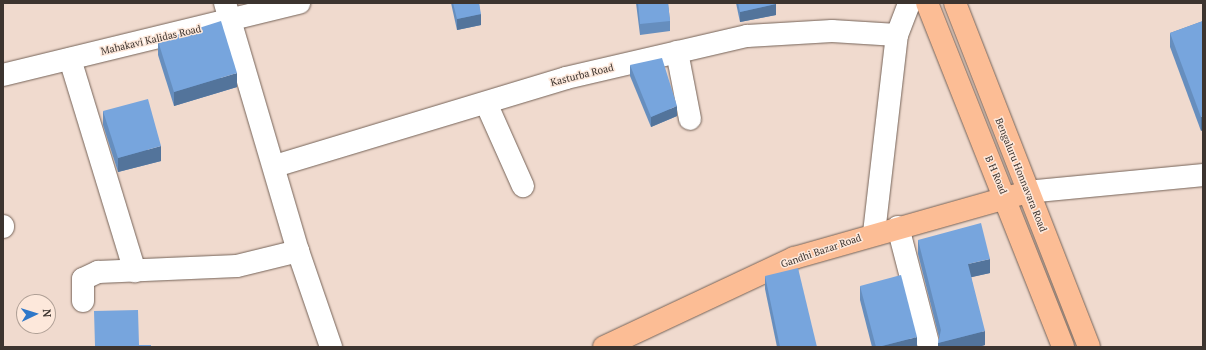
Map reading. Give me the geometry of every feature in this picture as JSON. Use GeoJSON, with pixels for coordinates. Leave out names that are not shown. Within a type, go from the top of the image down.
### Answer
{"type":"FeatureCollection","features":[{"type":"Feature","properties":{"kind":"main road","name":"B H Road"},"geometry":{"type":"LineString","coordinates":[[927,3],[1063,347]]}},
{"type":"Feature","properties":{"kind":"main road","name":"Bengaluru Honnavara Road"},"geometry":{"type":"LineString","coordinates":[[955,3],[1027,192],[1089,347]]}},
{"type":"Feature","properties":{"kind":"main road","name":"Gandhi Bazar Road"},"geometry":{"type":"LineString","coordinates":[[604,347],[635,340],[794,258],[874,233],[1027,192]]}},
{"type":"Feature","properties":{"kind":"street","name":"Mahakavi Kalidas Road"},"geometry":{"type":"LineString","coordinates":[[3,75],[70,59],[228,12],[299,3]]}},
{"type":"Feature","properties":{"kind":"street"},"geometry":{"type":"LineString","coordinates":[[874,233],[897,35],[909,3]]}},
{"type":"Feature","properties":{"kind":"street"},"geometry":{"type":"LineString","coordinates":[[228,12],[275,166],[298,251],[331,347]]}},
{"type":"Feature","properties":{"kind":"street","name":"Kasturba Road"},"geometry":{"type":"LineString","coordinates":[[275,166],[566,78],[747,36],[832,31],[897,35]]}},
{"type":"Feature","properties":{"kind":"street"},"geometry":{"type":"LineString","coordinates":[[677,52],[690,119]]}},
{"type":"Feature","properties":{"kind":"street"},"geometry":{"type":"LineString","coordinates":[[70,59],[135,271]]}},
{"type":"Feature","properties":{"kind":"street"},"geometry":{"type":"LineString","coordinates":[[486,102],[523,186]]}},
{"type":"Feature","properties":{"kind":"street"},"geometry":{"type":"LineString","coordinates":[[1027,192],[1203,175]]}},
{"type":"Feature","properties":{"kind":"street"},"geometry":{"type":"LineString","coordinates":[[898,227],[929,347]]}},
{"type":"Feature","properties":{"kind":"street"},"geometry":{"type":"LineString","coordinates":[[83,301],[83,279],[87,275],[237,266],[298,251]]}},
{"type":"Feature","properties":{"kind":"building"},"geometry":{"type":"Polygon","coordinates":[[[453,3],[479,3],[481,14],[457,19],[453,3]]]}},
{"type":"Feature","properties":{"kind":"building"},"geometry":{"type":"Polygon","coordinates":[[[638,3],[668,3],[670,21],[640,24],[638,3]]]}},
{"type":"Feature","properties":{"kind":"building"},"geometry":{"type":"Polygon","coordinates":[[[738,3],[776,3],[776,4],[740,12],[738,3]]]}},
{"type":"Feature","properties":{"kind":"building"},"geometry":{"type":"Polygon","coordinates":[[[221,21],[237,73],[174,92],[158,41],[221,21]]]}},
{"type":"Feature","properties":{"kind":"building"},"geometry":{"type":"Polygon","coordinates":[[[1203,21],[1203,116],[1201,117],[1170,33],[1203,21]]]}},
{"type":"Feature","properties":{"kind":"building"},"geometry":{"type":"Polygon","coordinates":[[[662,58],[677,106],[651,117],[630,65],[662,58]]]}},
{"type":"Feature","properties":{"kind":"building"},"geometry":{"type":"Polygon","coordinates":[[[148,99],[161,146],[118,158],[103,111],[148,99]]]}},
{"type":"Feature","properties":{"kind":"building"},"geometry":{"type":"Polygon","coordinates":[[[981,223],[990,259],[968,264],[985,331],[938,343],[941,330],[918,240],[981,223]]]}},
{"type":"Feature","properties":{"kind":"building"},"geometry":{"type":"Polygon","coordinates":[[[798,268],[817,347],[780,347],[765,276],[798,268]]]}},
{"type":"Feature","properties":{"kind":"building"},"geometry":{"type":"Polygon","coordinates":[[[901,275],[917,337],[876,347],[860,286],[901,275]]]}},
{"type":"Feature","properties":{"kind":"building"},"geometry":{"type":"Polygon","coordinates":[[[138,310],[139,345],[151,345],[151,347],[82,347],[95,346],[94,311],[138,310]]]}}]}
